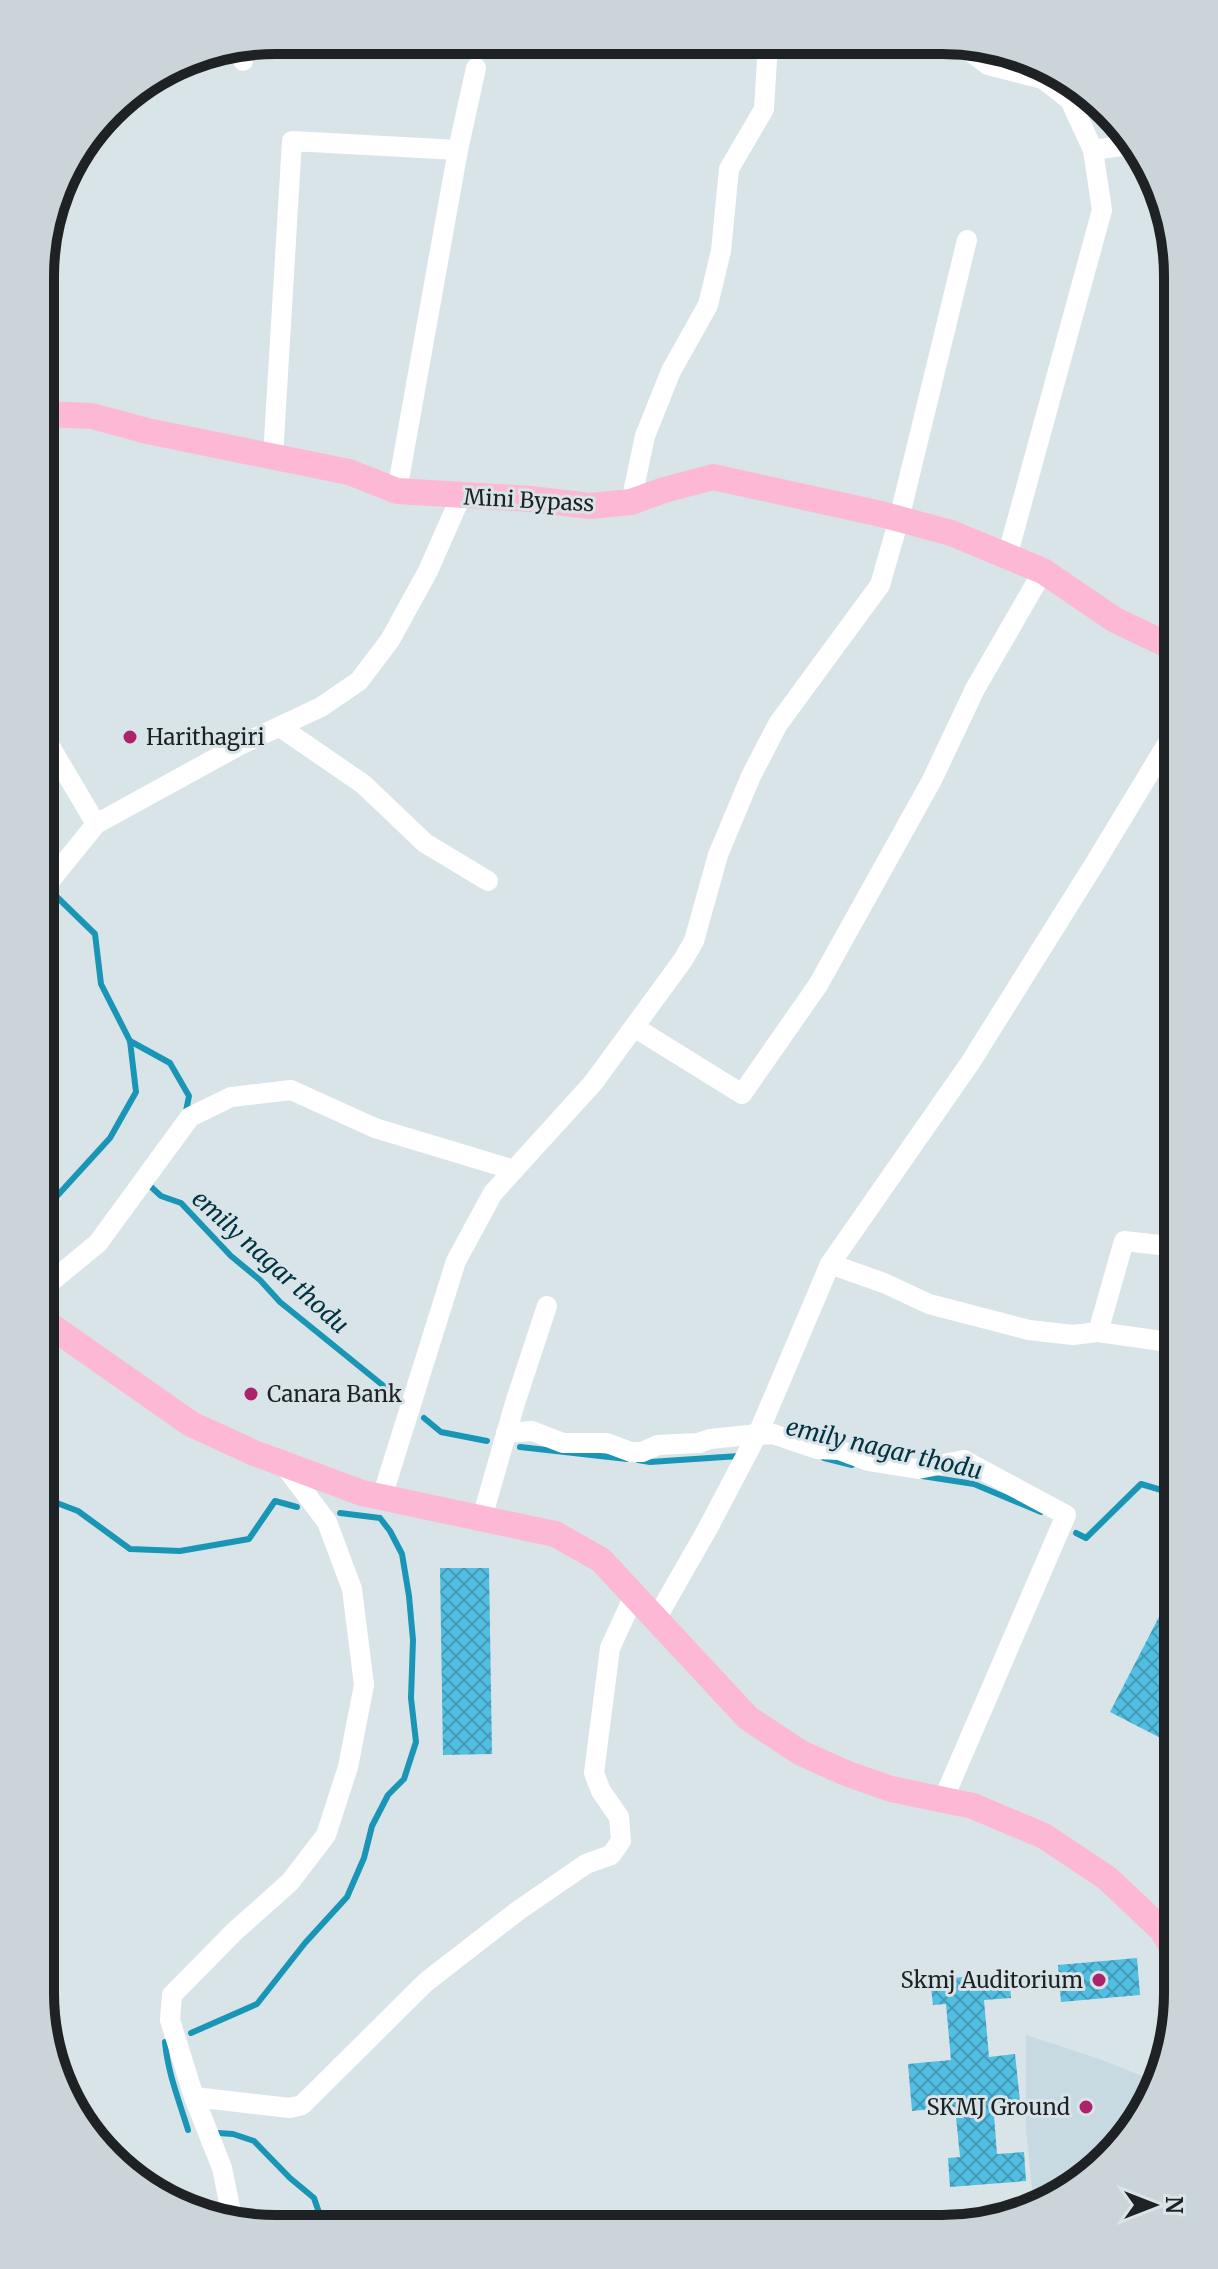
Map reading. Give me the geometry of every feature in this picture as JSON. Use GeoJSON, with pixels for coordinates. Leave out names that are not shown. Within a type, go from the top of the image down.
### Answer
{"type":"FeatureCollection","features":[{"type":"Feature","properties":{"kind":"main road","name":"Mini Bypass"},"geometry":{"type":"LineString","coordinates":[[54,414],[92,416],[147,431],[349,472],[397,491],[531,499],[590,506],[631,502],[713,477],[951,533],[1043,571],[1115,620],[1164,643]]}},
{"type":"Feature","properties":{"kind":"main road"},"geometry":{"type":"LineString","coordinates":[[54,1328],[191,1424],[284,1465],[362,1493],[555,1534],[601,1560],[748,1718],[801,1753],[891,1789],[973,1806],[1044,1836],[1107,1878],[1164,1933]]}},
{"type":"Feature","properties":{"kind":"street"},"geometry":{"type":"LineString","coordinates":[[631,502],[650,423],[671,371],[708,305],[721,251],[729,169],[764,109],[767,54]]}},
{"type":"Feature","properties":{"kind":"street"},"geometry":{"type":"LineString","coordinates":[[977,57],[988,65],[1043,79],[1070,100],[1093,150],[1102,210],[1007,557]]}},
{"type":"Feature","properties":{"kind":"street"},"geometry":{"type":"LineString","coordinates":[[397,491],[458,150],[476,68]]}},
{"type":"Feature","properties":{"kind":"street"},"geometry":{"type":"LineString","coordinates":[[273,457],[292,141],[458,150]]}},
{"type":"Feature","properties":{"kind":"street"},"geometry":{"type":"LineString","coordinates":[[1093,150],[1122,146]]}},
{"type":"Feature","properties":{"kind":"street"},"geometry":{"type":"LineString","coordinates":[[382,1497],[456,1261],[493,1193],[593,1083],[683,960],[694,941],[718,855],[751,776],[778,724],[880,585],[967,240]]}},
{"type":"Feature","properties":{"kind":"street"},"geometry":{"type":"LineString","coordinates":[[54,877],[96,824],[189,772],[321,707],[359,681],[390,640],[428,571],[461,496]]}},
{"type":"Feature","properties":{"kind":"street"},"geometry":{"type":"LineString","coordinates":[[634,1027],[742,1094],[818,985],[932,780],[975,689],[1043,571]]}},
{"type":"Feature","properties":{"kind":"street"},"geometry":{"type":"LineString","coordinates":[[280,727],[363,784],[425,843],[488,881]]}},
{"type":"Feature","properties":{"kind":"street"},"geometry":{"type":"LineString","coordinates":[[656,1619],[757,1435],[830,1264],[970,1063],[1164,749]]}},
{"type":"Feature","properties":{"kind":"street"},"geometry":{"type":"LineString","coordinates":[[54,753],[96,824]]}},
{"type":"Feature","properties":{"kind":"street"},"geometry":{"type":"LineString","coordinates":[[54,1279],[98,1243],[190,1117],[231,1097],[291,1090],[375,1128],[514,1170]]}},
{"type":"Feature","properties":{"kind":"street"},"geometry":{"type":"LineString","coordinates":[[1098,1332],[1124,1241],[1164,1245]]}},
{"type":"Feature","properties":{"kind":"street"},"geometry":{"type":"LineString","coordinates":[[830,1264],[884,1283],[929,1304],[1029,1330],[1073,1335],[1098,1332],[1164,1339]]}},
{"type":"Feature","properties":{"kind":"street"},"geometry":{"type":"LineString","coordinates":[[482,1518],[547,1306]]}},
{"type":"Feature","properties":{"kind":"street"},"geometry":{"type":"LineString","coordinates":[[506,1433],[532,1431],[563,1443],[607,1443],[631,1452],[642,1452],[658,1445],[773,1434],[817,1449],[839,1450],[868,1461],[918,1469],[964,1460],[1066,1515],[943,1800]]}},
{"type":"Feature","properties":{"kind":"street"},"geometry":{"type":"LineString","coordinates":[[230,2209],[222,2168],[194,2097],[170,2020],[172,1995],[235,1931],[290,1882],[326,1835],[348,1767],[364,1685],[352,1589],[327,1522],[284,1465]]}},
{"type":"Feature","properties":{"kind":"street"},"geometry":{"type":"LineString","coordinates":[[194,2097],[290,2108],[302,2105],[426,1982],[530,1902],[586,1864],[611,1855],[621,1841],[619,1817],[601,1791],[594,1773],[610,1648],[634,1596]]}},
{"type":"Feature","properties":{"kind":"shaded area","name":"SKMJ Ground"},"geometry":{"type":"Polygon","coordinates":[[[1026,2035],[1147,2078],[1134,2104],[1099,2150],[1065,2178],[1033,2195],[1026,2130],[1026,2035]]]}},
{"type":"Feature","properties":{"kind":"building"},"geometry":{"type":"Polygon","coordinates":[[[440,1568],[489,1568],[492,1754],[443,1755],[440,1568]]]}},
{"type":"Feature","properties":{"kind":"building"},"geometry":{"type":"Polygon","coordinates":[[[1163,1609],[1164,1740],[1110,1712],[1163,1609]]]}},
{"type":"Feature","properties":{"kind":"building","name":"Skmj Auditorium"},"geometry":{"type":"Polygon","coordinates":[[[1137,1958],[1140,1995],[1061,2002],[1058,1965],[1137,1958]]]}},
{"type":"Feature","properties":{"kind":"building"},"geometry":{"type":"Polygon","coordinates":[[[1009,1973],[1011,1998],[984,2000],[989,2057],[1015,2054],[1020,2101],[993,2103],[997,2154],[1024,2152],[1026,2181],[950,2187],[948,2158],[960,2157],[955,2107],[912,2111],[908,2064],[951,2060],[946,2004],[933,2005],[930,1980],[1009,1973]]]}},
{"type":"Feature","properties":{"kind":"waterway"},"geometry":{"type":"LineString","coordinates":[[54,896],[95,934],[101,984],[130,1041],[136,1092],[110,1138],[54,1200]]}},
{"type":"Feature","properties":{"kind":"waterway","name":"emily nagar thodu"},"geometry":{"type":"LineString","coordinates":[[130,1041],[170,1063],[189,1096],[186,1111]]}},
{"type":"Feature","properties":{"kind":"waterway","name":"emily nagar thodu"},"geometry":{"type":"LineString","coordinates":[[152,1181],[149,1185],[161,1196],[181,1203],[280,1302],[396,1396]]}},
{"type":"Feature","properties":{"kind":"waterway","name":"emily nagar thodu"},"geometry":{"type":"LineString","coordinates":[[424,1418],[441,1432],[487,1441]]}},
{"type":"Feature","properties":{"kind":"waterway","name":"emily nagar thodu"},"geometry":{"type":"LineString","coordinates":[[520,1447],[627,1459]]}},
{"type":"Feature","properties":{"kind":"waterway","name":"emily nagar thodu"},"geometry":{"type":"LineString","coordinates":[[638,1460],[650,1462],[739,1456]]}},
{"type":"Feature","properties":{"kind":"waterway","name":"emily nagar thodu"},"geometry":{"type":"LineString","coordinates":[[824,1458],[852,1465]]}},
{"type":"Feature","properties":{"kind":"waterway","name":"emily nagar thodu"},"geometry":{"type":"LineString","coordinates":[[922,1476],[974,1484],[1041,1512]]}},
{"type":"Feature","properties":{"kind":"waterway","name":"emily nagar thodu"},"geometry":{"type":"LineString","coordinates":[[1076,1533],[1086,1538],[1141,1484],[1164,1491]]}},
{"type":"Feature","properties":{"kind":"waterway"},"geometry":{"type":"LineString","coordinates":[[54,1502],[78,1511],[130,1549],[180,1551],[249,1539],[275,1501],[297,1507]]}},
{"type":"Feature","properties":{"kind":"waterway"},"geometry":{"type":"LineString","coordinates":[[191,2033],[257,2004],[305,1943],[347,1897],[364,1858],[372,1826],[388,1795],[404,1779],[416,1742],[411,1698],[413,1640],[402,1554],[380,1518],[340,1513]]}},
{"type":"Feature","properties":{"kind":"waterway"},"geometry":{"type":"LineString","coordinates":[[165,2042],[171,2076],[188,2130]]}},
{"type":"Feature","properties":{"kind":"waterway"},"geometry":{"type":"LineString","coordinates":[[218,2133],[254,2141],[314,2198],[320,2215]]}},
{"type":"Feature","properties":{"kind":"place","name":"Harithagiri"},"geometry":{"type":"Point","coordinates":[130,737]}},
{"type":"Feature","properties":{"kind":"place","name":"Canara Bank"},"geometry":{"type":"Point","coordinates":[251,1394]}},
{"type":"Feature","properties":{"kind":"place","name":"Skmj Auditorium"},"geometry":{"type":"Point","coordinates":[1099,1980]}},
{"type":"Feature","properties":{"kind":"place","name":"SKMJ Ground"},"geometry":{"type":"Point","coordinates":[1086,2107]}}]}
